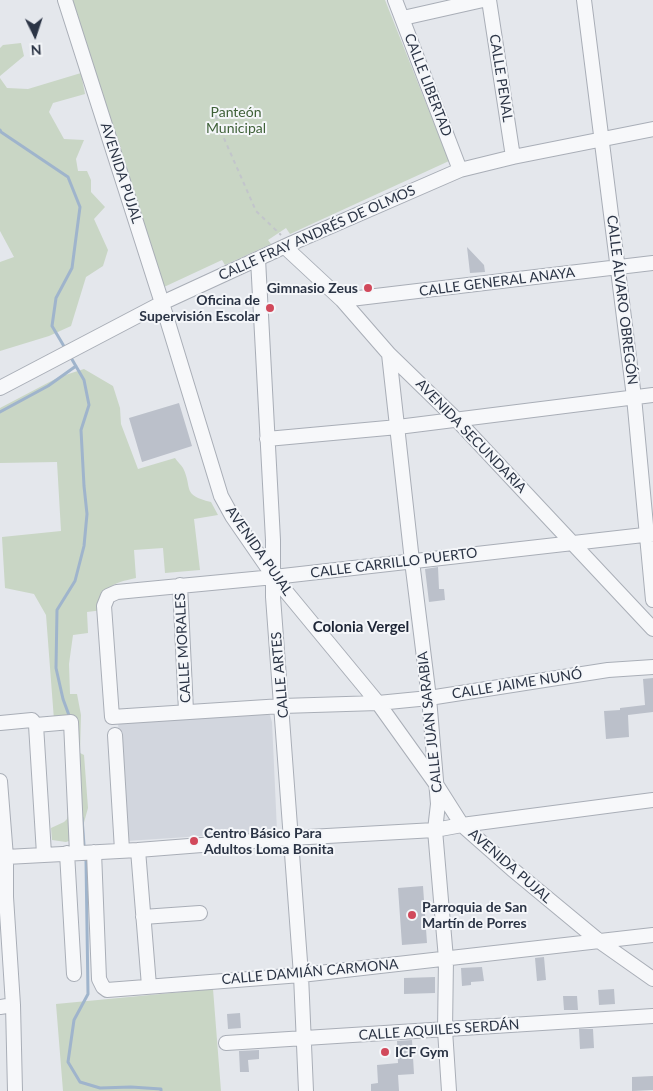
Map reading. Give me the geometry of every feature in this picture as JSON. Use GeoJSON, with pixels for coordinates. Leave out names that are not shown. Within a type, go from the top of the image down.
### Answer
{"type":"FeatureCollection","features":[{"type":"Feature","properties":{"kind":"street","name":"AVENIDA PUJAL"},"geometry":{"type":"LineString","coordinates":[[65,0],[162,303],[221,496],[232,516],[274,577],[378,703],[436,784],[462,825],[598,941],[653,979]]}},
{"type":"Feature","properties":{"kind":"street","name":"CALLE LIBERTAD"},"geometry":{"type":"LineString","coordinates":[[395,0],[460,170]]}},
{"type":"Feature","properties":{"kind":"street"},"geometry":{"type":"LineString","coordinates":[[403,18],[482,0]]}},
{"type":"Feature","properties":{"kind":"street","name":"CALLE PENAL"},"geometry":{"type":"LineString","coordinates":[[489,0],[514,157]]}},
{"type":"Feature","properties":{"kind":"street","name":"CALLE ÁLVARO OBREGÓN"},"geometry":{"type":"LineString","coordinates":[[584,0],[619,267],[650,534],[653,600]]}},
{"type":"Feature","properties":{"kind":"street","name":"CALLE FRAY ANDRÉS DE OLMOS"},"geometry":{"type":"LineString","coordinates":[[0,388],[162,303],[460,170],[653,129]]}},
{"type":"Feature","properties":{"kind":"street","name":"AVENIDA SECUNDARIA"},"geometry":{"type":"LineString","coordinates":[[287,246],[342,300],[389,354],[457,420],[653,629]]}},
{"type":"Feature","properties":{"kind":"street","name":"CALLE ARTES"},"geometry":{"type":"LineString","coordinates":[[258,259],[274,577],[273,597],[291,838],[306,1091]]}},
{"type":"Feature","properties":{"kind":"street","name":"CALLE GENERAL ANAYA"},"geometry":{"type":"LineString","coordinates":[[342,300],[653,263]]}},
{"type":"Feature","properties":{"kind":"street","name":"CALLE JUAN SARABIA"},"geometry":{"type":"LineString","coordinates":[[389,354],[429,698],[438,804],[436,830],[446,959],[446,1030],[449,1091]]}},
{"type":"Feature","properties":{"kind":"street"},"geometry":{"type":"LineString","coordinates":[[267,439],[398,427],[653,395]]}},
{"type":"Feature","properties":{"kind":"street","name":"CALLE CARRILLO PUERTO"},"geometry":{"type":"LineString","coordinates":[[112,717],[104,606],[108,596],[117,592],[274,577],[650,534]]}},
{"type":"Feature","properties":{"kind":"street","name":"CALLE MORALES"},"geometry":{"type":"LineString","coordinates":[[180,585],[186,711]]}},
{"type":"Feature","properties":{"kind":"street","name":"CALLE JAIME NUNÓ"},"geometry":{"type":"LineString","coordinates":[[112,717],[186,711],[378,703],[429,698],[608,670],[653,667]]}},
{"type":"Feature","properties":{"kind":"street"},"geometry":{"type":"LineString","coordinates":[[0,722],[32,720],[36,725],[44,854]]}},
{"type":"Feature","properties":{"kind":"street"},"geometry":{"type":"LineString","coordinates":[[36,725],[71,722],[74,974]]}},
{"type":"Feature","properties":{"kind":"street"},"geometry":{"type":"LineString","coordinates":[[115,735],[122,850]]}},
{"type":"Feature","properties":{"kind":"street"},"geometry":{"type":"LineString","coordinates":[[0,781],[2,837],[6,857],[3,897],[6,1006],[15,1091]]}},
{"type":"Feature","properties":{"kind":"street"},"geometry":{"type":"LineString","coordinates":[[6,857],[436,830],[653,800]]}},
{"type":"Feature","properties":{"kind":"street"},"geometry":{"type":"LineString","coordinates":[[138,850],[148,986]]}},
{"type":"Feature","properties":{"kind":"street","name":"CALLE DAMIÁN CARMONA"},"geometry":{"type":"LineString","coordinates":[[94,852],[100,979],[103,987],[107,990],[300,975],[653,934]]}},
{"type":"Feature","properties":{"kind":"street"},"geometry":{"type":"LineString","coordinates":[[143,917],[200,913]]}},
{"type":"Feature","properties":{"kind":"street","name":"CALLE AQUILES SERDÁN"},"geometry":{"type":"LineString","coordinates":[[226,1043],[653,1016]]}},
{"type":"Feature","properties":{"kind":"path"},"geometry":{"type":"LineString","coordinates":[[213,108],[223,136],[256,211],[287,246]]}},
{"type":"Feature","properties":{"kind":"shaded area"},"geometry":{"type":"Polygon","coordinates":[[[266,713],[270,715],[272,722],[277,831],[127,841],[118,723],[266,713]]]}},
{"type":"Feature","properties":{"kind":"green space","name":"Panteón Municipal"},"geometry":{"type":"Polygon","coordinates":[[[71,0],[385,0],[449,161],[290,234],[286,228],[268,240],[271,244],[225,265],[222,260],[164,287],[71,0]]]}},
{"type":"Feature","properties":{"kind":"green space"},"geometry":{"type":"Polygon","coordinates":[[[21,43],[24,56],[0,76],[0,48],[3,45],[21,43]]]}},
{"type":"Feature","properties":{"kind":"green space"},"geometry":{"type":"Polygon","coordinates":[[[81,73],[85,94],[53,103],[49,112],[64,139],[84,140],[76,159],[78,171],[87,171],[91,180],[91,192],[105,207],[94,219],[108,250],[103,266],[86,277],[71,326],[49,336],[0,351],[0,262],[14,257],[0,231],[0,78],[7,88],[28,89],[81,73]]]}},
{"type":"Feature","properties":{"kind":"green space"},"geometry":{"type":"Polygon","coordinates":[[[84,369],[113,386],[120,408],[121,424],[138,469],[175,458],[183,468],[190,490],[195,497],[211,502],[218,515],[194,519],[200,570],[165,573],[163,548],[134,550],[136,578],[112,586],[107,594],[103,610],[87,612],[88,633],[73,635],[69,664],[70,694],[77,694],[81,715],[80,753],[84,755],[88,808],[80,837],[66,842],[52,840],[51,828],[67,819],[74,786],[67,724],[54,720],[46,615],[34,594],[5,588],[2,537],[61,531],[57,462],[0,463],[0,408],[59,377],[84,369]]]}},
{"type":"Feature","properties":{"kind":"green space"},"geometry":{"type":"Polygon","coordinates":[[[213,989],[221,1091],[63,1091],[56,1004],[213,989]]]}},
{"type":"Feature","properties":{"kind":"building"},"geometry":{"type":"Polygon","coordinates":[[[467,247],[484,265],[485,272],[470,273],[467,247]]]}},
{"type":"Feature","properties":{"kind":"building"},"geometry":{"type":"Polygon","coordinates":[[[179,403],[192,446],[142,462],[129,418],[179,403]]]}},
{"type":"Feature","properties":{"kind":"building"},"geometry":{"type":"Polygon","coordinates":[[[438,567],[439,589],[444,589],[445,600],[429,602],[425,569],[438,567]]]}},
{"type":"Feature","properties":{"kind":"building"},"geometry":{"type":"Polygon","coordinates":[[[653,678],[653,712],[628,715],[629,737],[606,739],[604,711],[645,705],[643,679],[653,678]]]}},
{"type":"Feature","properties":{"kind":"building","name":"Parroquia de San Martín de Porres"},"geometry":{"type":"Polygon","coordinates":[[[423,886],[427,943],[402,945],[398,888],[423,886]]]}},
{"type":"Feature","properties":{"kind":"building"},"geometry":{"type":"Polygon","coordinates":[[[544,957],[546,980],[537,981],[535,958],[544,957]]]}},
{"type":"Feature","properties":{"kind":"building"},"geometry":{"type":"Polygon","coordinates":[[[482,967],[484,981],[471,982],[471,985],[462,986],[461,968],[482,967]]]}},
{"type":"Feature","properties":{"kind":"building"},"geometry":{"type":"Polygon","coordinates":[[[435,977],[435,993],[404,994],[404,978],[435,977]]]}},
{"type":"Feature","properties":{"kind":"building"},"geometry":{"type":"Polygon","coordinates":[[[614,989],[615,1004],[599,1005],[598,990],[614,989]]]}},
{"type":"Feature","properties":{"kind":"building"},"geometry":{"type":"Polygon","coordinates":[[[563,996],[577,996],[578,1010],[564,1010],[563,996]]]}},
{"type":"Feature","properties":{"kind":"building"},"geometry":{"type":"Polygon","coordinates":[[[240,1013],[241,1028],[228,1029],[227,1014],[240,1013]]]}},
{"type":"Feature","properties":{"kind":"building"},"geometry":{"type":"Polygon","coordinates":[[[579,1029],[593,1029],[594,1048],[580,1049],[579,1029]]]}},
{"type":"Feature","properties":{"kind":"building"},"geometry":{"type":"Polygon","coordinates":[[[412,1040],[414,1074],[398,1075],[399,1091],[371,1091],[371,1084],[378,1083],[377,1065],[398,1063],[397,1041],[412,1040]]]}},
{"type":"Feature","properties":{"kind":"building"},"geometry":{"type":"Polygon","coordinates":[[[259,1050],[259,1059],[248,1060],[249,1072],[240,1072],[239,1051],[259,1050]]]}},
{"type":"Feature","properties":{"kind":"building"},"geometry":{"type":"Polygon","coordinates":[[[653,1076],[653,1090],[632,1091],[632,1077],[653,1076]]]}},
{"type":"Feature","properties":{"kind":"waterway"},"geometry":{"type":"LineString","coordinates":[[0,130],[68,177],[80,207],[72,268],[56,298],[52,326],[65,348]]}},
{"type":"Feature","properties":{"kind":"waterway"},"geometry":{"type":"LineString","coordinates":[[70,356],[84,380],[89,405],[81,430],[87,514],[84,546],[75,581],[57,610],[56,668],[63,699],[70,718]]}},
{"type":"Feature","properties":{"kind":"waterway"},"geometry":{"type":"LineString","coordinates":[[0,412],[48,386],[76,366]]}},
{"type":"Feature","properties":{"kind":"waterway"},"geometry":{"type":"LineString","coordinates":[[82,818],[84,845]]}},
{"type":"Feature","properties":{"kind":"waterway"},"geometry":{"type":"LineString","coordinates":[[86,860],[88,994],[74,1020],[68,1062],[80,1082],[100,1088],[131,1087],[161,1089],[161,1091]]}},
{"type":"Feature","properties":{"kind":"place","name":"Gimnasio Zeus"},"geometry":{"type":"Point","coordinates":[368,288]}},
{"type":"Feature","properties":{"kind":"place","name":"Oficina de Supervisión Escolar"},"geometry":{"type":"Point","coordinates":[270,308]}},
{"type":"Feature","properties":{"kind":"place","name":"Centro Básico Para Adultos Loma Bonita"},"geometry":{"type":"Point","coordinates":[194,841]}},
{"type":"Feature","properties":{"kind":"place","name":"Parroquia de San Martín de Porres"},"geometry":{"type":"Point","coordinates":[412,915]}},
{"type":"Feature","properties":{"kind":"place","name":"ICF Gym"},"geometry":{"type":"Point","coordinates":[385,1052]}},
{"type":"Feature","properties":{"kind":"district","name":"Colonia Vergel"},"geometry":{"type":"Point","coordinates":[361,627]}}]}
